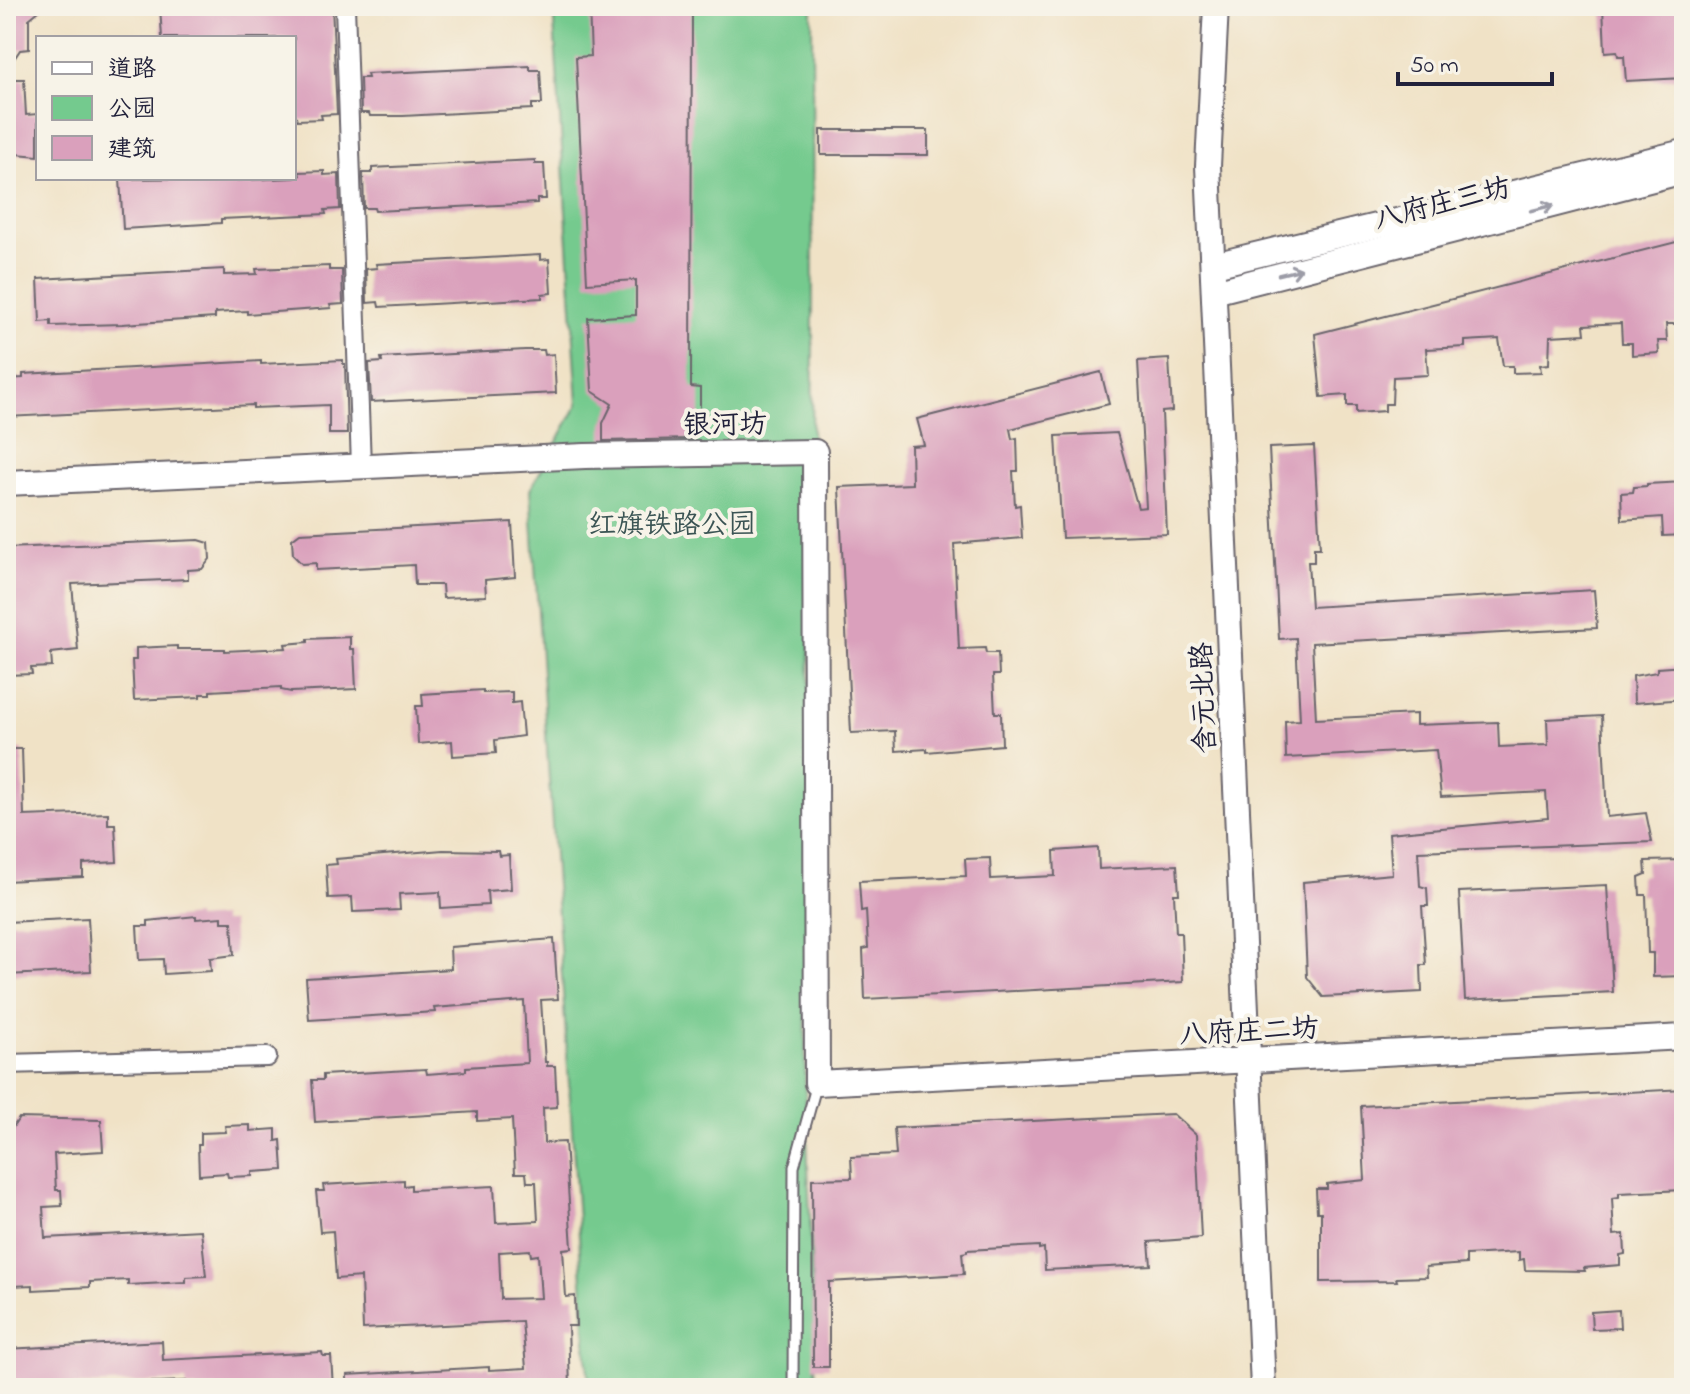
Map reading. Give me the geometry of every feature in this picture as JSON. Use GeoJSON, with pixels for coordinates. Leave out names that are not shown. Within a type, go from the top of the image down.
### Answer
{"type":"FeatureCollection","features":[{"type":"Feature","properties":{"kind":"street"},"geometry":{"type":"LineString","coordinates":[[345,6],[361,466]]}},
{"type":"Feature","properties":{"kind":"street","name":"含元北路"},"geometry":{"type":"LineString","coordinates":[[1216,6],[1208,166],[1263,1388]]}},
{"type":"Feature","properties":{"kind":"street","name":"八府庄三坊"},"geometry":{"type":"LineString","coordinates":[[1214,265],[1684,152]]}},
{"type":"Feature","properties":{"kind":"street","name":"八府庄三坊"},"geometry":{"type":"LineString","coordinates":[[1214,292],[1684,171]]}},
{"type":"Feature","properties":{"kind":"street","name":"银河坊"},"geometry":{"type":"LineString","coordinates":[[6,483],[585,456],[815,452],[817,1083]]}},
{"type":"Feature","properties":{"kind":"street","name":"八府庄二坊"},"geometry":{"type":"LineString","coordinates":[[817,1083],[1684,1037]]}},
{"type":"Feature","properties":{"kind":"street"},"geometry":{"type":"LineString","coordinates":[[6,1064],[267,1057]]}},
{"type":"Feature","properties":{"kind":"lane"},"geometry":{"type":"LineString","coordinates":[[793,1388],[794,1167],[817,1083]]}},
{"type":"Feature","properties":{"kind":"green space","name":"红旗铁路公园"},"geometry":{"type":"Polygon","coordinates":[[[553,6],[812,6],[813,349],[805,1080],[816,1388],[589,1388],[530,490],[578,404],[553,6]]]}},
{"type":"Feature","properties":{"kind":"building"},"geometry":{"type":"Polygon","coordinates":[[[6,6],[45,6],[29,19],[29,49],[20,50],[6,71],[6,6]]]}},
{"type":"Feature","properties":{"kind":"building"},"geometry":{"type":"Polygon","coordinates":[[[160,6],[332,6],[337,114],[321,115],[322,119],[297,120],[296,36],[162,36],[160,6]]]}},
{"type":"Feature","properties":{"kind":"building"},"geometry":{"type":"Polygon","coordinates":[[[589,6],[692,6],[691,387],[700,388],[700,434],[691,434],[691,439],[603,441],[603,423],[612,404],[592,391],[588,318],[636,315],[636,280],[587,283],[576,57],[591,56],[589,6]]]}},
{"type":"Feature","properties":{"kind":"building"},"geometry":{"type":"Polygon","coordinates":[[[1603,6],[1684,6],[1684,78],[1626,81],[1624,56],[1618,56],[1617,51],[1605,52],[1603,6]]]}},
{"type":"Feature","properties":{"kind":"building"},"geometry":{"type":"Polygon","coordinates":[[[530,66],[530,70],[540,70],[542,104],[532,104],[532,109],[403,116],[361,113],[360,78],[368,78],[367,74],[530,66]]]}},
{"type":"Feature","properties":{"kind":"building"},"geometry":{"type":"Polygon","coordinates":[[[13,79],[24,79],[26,115],[36,114],[36,156],[6,153],[6,115],[10,114],[13,79]]]}},
{"type":"Feature","properties":{"kind":"building"},"geometry":{"type":"Polygon","coordinates":[[[821,130],[928,130],[928,155],[821,155],[821,130]]]}},
{"type":"Feature","properties":{"kind":"building"},"geometry":{"type":"Polygon","coordinates":[[[535,160],[535,164],[544,164],[546,199],[537,199],[537,203],[375,211],[374,208],[364,208],[363,173],[372,173],[372,168],[535,160]]]}},
{"type":"Feature","properties":{"kind":"building"},"geometry":{"type":"Polygon","coordinates":[[[299,172],[339,174],[340,209],[325,210],[326,214],[221,219],[221,223],[123,229],[120,180],[296,180],[299,172]]]}},
{"type":"Feature","properties":{"kind":"building"},"geometry":{"type":"Polygon","coordinates":[[[1684,240],[1684,324],[1666,324],[1667,341],[1658,341],[1659,353],[1632,355],[1632,343],[1622,343],[1621,323],[1584,325],[1585,334],[1550,336],[1549,364],[1540,365],[1541,372],[1513,373],[1513,366],[1503,366],[1499,339],[1465,341],[1465,347],[1426,349],[1428,375],[1393,377],[1392,404],[1385,404],[1385,411],[1356,413],[1356,406],[1347,406],[1347,395],[1321,397],[1315,334],[1684,240]]]}},
{"type":"Feature","properties":{"kind":"building"},"geometry":{"type":"Polygon","coordinates":[[[540,255],[540,260],[549,259],[551,293],[542,294],[542,298],[379,307],[378,302],[367,303],[366,269],[377,268],[376,264],[540,255]]]}},
{"type":"Feature","properties":{"kind":"building"},"geometry":{"type":"Polygon","coordinates":[[[329,266],[329,270],[342,270],[343,304],[330,305],[331,308],[215,313],[215,318],[122,324],[51,326],[51,321],[40,322],[38,279],[224,269],[224,275],[257,274],[256,269],[329,266]]]}},
{"type":"Feature","properties":{"kind":"building"},"geometry":{"type":"Polygon","coordinates":[[[544,350],[545,355],[554,354],[556,393],[371,402],[369,363],[382,362],[381,358],[544,350]]]}},
{"type":"Feature","properties":{"kind":"building"},"geometry":{"type":"Polygon","coordinates":[[[1169,359],[1172,411],[1162,412],[1167,534],[1062,538],[1056,436],[1117,433],[1138,508],[1146,507],[1138,361],[1169,359]]]}},
{"type":"Feature","properties":{"kind":"building"},"geometry":{"type":"Polygon","coordinates":[[[343,360],[347,434],[329,434],[329,405],[253,408],[253,405],[6,417],[6,379],[23,378],[23,374],[261,361],[261,364],[343,360]]]}},
{"type":"Feature","properties":{"kind":"building"},"geometry":{"type":"Polygon","coordinates":[[[1101,372],[1109,404],[1010,429],[1012,439],[1017,438],[1018,471],[1013,471],[1015,506],[1020,505],[1022,538],[954,544],[959,649],[985,648],[986,653],[998,653],[999,675],[993,675],[995,713],[1001,713],[1002,745],[927,752],[927,749],[896,751],[895,731],[851,733],[839,487],[912,484],[911,446],[924,445],[917,419],[1101,372]]]}},
{"type":"Feature","properties":{"kind":"building"},"geometry":{"type":"Polygon","coordinates":[[[1314,446],[1320,548],[1314,548],[1314,562],[1308,562],[1311,607],[1594,590],[1597,628],[1312,643],[1316,719],[1416,714],[1416,725],[1498,722],[1499,747],[1548,745],[1547,719],[1602,716],[1607,817],[1646,813],[1652,842],[1418,851],[1420,886],[1427,888],[1428,906],[1422,906],[1426,965],[1421,965],[1422,992],[1323,997],[1307,977],[1303,882],[1392,874],[1389,833],[1548,818],[1546,792],[1441,797],[1436,750],[1286,758],[1285,721],[1300,720],[1296,638],[1279,639],[1269,448],[1314,446]]]}},
{"type":"Feature","properties":{"kind":"building"},"geometry":{"type":"Polygon","coordinates":[[[1684,482],[1684,535],[1663,536],[1662,517],[1622,520],[1621,493],[1633,492],[1634,487],[1647,484],[1684,482]]]}},
{"type":"Feature","properties":{"kind":"building"},"geometry":{"type":"Polygon","coordinates":[[[512,522],[515,577],[485,580],[486,596],[443,598],[442,585],[415,585],[414,565],[316,570],[316,563],[302,564],[293,555],[292,539],[300,533],[512,522]]]}},
{"type":"Feature","properties":{"kind":"building"},"geometry":{"type":"Polygon","coordinates":[[[199,540],[209,543],[210,559],[202,569],[188,570],[188,579],[72,584],[78,650],[51,653],[52,667],[31,668],[32,674],[6,675],[6,548],[199,540]]]}},
{"type":"Feature","properties":{"kind":"building"},"geometry":{"type":"Polygon","coordinates":[[[350,637],[350,649],[354,649],[356,689],[291,692],[281,690],[281,687],[210,691],[210,694],[200,694],[200,697],[134,700],[132,660],[136,660],[136,648],[177,646],[177,649],[225,651],[286,648],[285,644],[308,642],[308,639],[350,637]]]}},
{"type":"Feature","properties":{"kind":"building"},"geometry":{"type":"Polygon","coordinates":[[[1684,666],[1684,699],[1634,703],[1633,676],[1657,672],[1657,668],[1684,666]]]}},
{"type":"Feature","properties":{"kind":"building"},"geometry":{"type":"Polygon","coordinates":[[[483,690],[483,693],[512,692],[512,703],[520,702],[523,736],[495,740],[496,753],[453,756],[452,741],[418,744],[416,706],[423,706],[422,694],[483,690]]]}},
{"type":"Feature","properties":{"kind":"building"},"geometry":{"type":"Polygon","coordinates":[[[6,749],[22,749],[24,816],[108,813],[108,824],[115,824],[117,862],[83,864],[83,877],[6,881],[6,749]]]}},
{"type":"Feature","properties":{"kind":"building"},"geometry":{"type":"Polygon","coordinates":[[[1098,848],[1099,869],[1177,865],[1179,894],[1174,894],[1176,933],[1181,933],[1183,982],[865,999],[863,949],[868,948],[866,910],[861,911],[859,881],[966,876],[965,859],[990,858],[991,879],[1055,876],[1054,851],[1098,848]]]}},
{"type":"Feature","properties":{"kind":"building"},"geometry":{"type":"Polygon","coordinates":[[[443,850],[498,851],[499,856],[509,855],[511,889],[487,891],[488,905],[441,908],[440,892],[399,894],[400,910],[353,912],[352,897],[328,898],[326,865],[337,864],[336,859],[443,850]]]}},
{"type":"Feature","properties":{"kind":"building"},"geometry":{"type":"Polygon","coordinates":[[[1684,860],[1684,976],[1653,977],[1653,953],[1648,953],[1646,895],[1640,895],[1639,877],[1646,874],[1645,861],[1684,860]]]}},
{"type":"Feature","properties":{"kind":"building"},"geometry":{"type":"Polygon","coordinates":[[[1607,885],[1613,992],[1465,1000],[1459,892],[1607,885]]]}},
{"type":"Feature","properties":{"kind":"building"},"geometry":{"type":"Polygon","coordinates":[[[196,916],[196,919],[222,917],[222,922],[232,922],[234,955],[210,958],[211,971],[164,974],[163,959],[139,960],[137,926],[148,926],[148,921],[196,916]]]}},
{"type":"Feature","properties":{"kind":"building"},"geometry":{"type":"Polygon","coordinates":[[[88,918],[91,971],[6,975],[6,922],[88,918]]]}},
{"type":"Feature","properties":{"kind":"building"},"geometry":{"type":"Polygon","coordinates":[[[554,939],[558,999],[541,1000],[545,1062],[547,1066],[555,1066],[557,1107],[543,1108],[544,1143],[565,1142],[572,1248],[563,1249],[566,1297],[575,1296],[576,1326],[568,1326],[570,1388],[347,1388],[347,1375],[489,1367],[489,1370],[526,1368],[522,1321],[363,1329],[361,1277],[336,1279],[333,1231],[320,1232],[316,1191],[324,1191],[323,1185],[404,1180],[404,1186],[411,1185],[411,1190],[494,1186],[496,1223],[538,1221],[536,1182],[527,1182],[526,1173],[515,1173],[512,1119],[477,1121],[477,1112],[315,1122],[312,1080],[323,1080],[323,1075],[426,1069],[427,1074],[466,1071],[466,1067],[527,1063],[524,1001],[434,1008],[435,1012],[309,1020],[306,978],[451,969],[450,947],[554,939]],[[530,1250],[499,1252],[501,1299],[541,1298],[538,1255],[531,1256],[530,1250]]]}},
{"type":"Feature","properties":{"kind":"building"},"geometry":{"type":"Polygon","coordinates":[[[1684,1089],[1684,1190],[1619,1193],[1619,1197],[1612,1198],[1614,1235],[1624,1234],[1625,1254],[1620,1255],[1620,1265],[1584,1268],[1585,1271],[1525,1270],[1524,1259],[1519,1260],[1519,1252],[1466,1255],[1466,1264],[1426,1267],[1427,1277],[1396,1278],[1397,1281],[1321,1282],[1321,1212],[1317,1212],[1316,1189],[1327,1189],[1327,1184],[1365,1180],[1361,1106],[1684,1089]]]}},
{"type":"Feature","properties":{"kind":"building"},"geometry":{"type":"Polygon","coordinates":[[[1173,1114],[1196,1135],[1201,1238],[1149,1242],[1151,1265],[1045,1270],[1044,1248],[1039,1249],[1039,1246],[967,1250],[962,1253],[964,1274],[829,1282],[829,1367],[813,1367],[812,1179],[852,1178],[851,1157],[896,1155],[894,1128],[1173,1114]]]}},
{"type":"Feature","properties":{"kind":"building"},"geometry":{"type":"Polygon","coordinates":[[[19,1118],[101,1120],[103,1151],[54,1154],[56,1190],[61,1190],[62,1206],[43,1207],[45,1238],[201,1230],[206,1276],[186,1277],[186,1282],[128,1285],[128,1280],[90,1282],[90,1287],[33,1290],[33,1285],[12,1286],[6,1138],[19,1118]]]}},
{"type":"Feature","properties":{"kind":"building"},"geometry":{"type":"Polygon","coordinates":[[[250,1125],[250,1131],[276,1129],[276,1141],[281,1140],[283,1170],[252,1172],[252,1176],[228,1177],[227,1173],[199,1175],[198,1145],[201,1145],[201,1133],[226,1132],[225,1126],[250,1125]]]}},
{"type":"Feature","properties":{"kind":"building"},"geometry":{"type":"Polygon","coordinates":[[[1619,1310],[1620,1328],[1592,1329],[1591,1312],[1619,1310]]]}},
{"type":"Feature","properties":{"kind":"building"},"geometry":{"type":"Polygon","coordinates":[[[162,1341],[163,1360],[322,1352],[323,1356],[331,1356],[333,1388],[187,1388],[186,1381],[6,1388],[6,1349],[162,1341]]]}}]}
